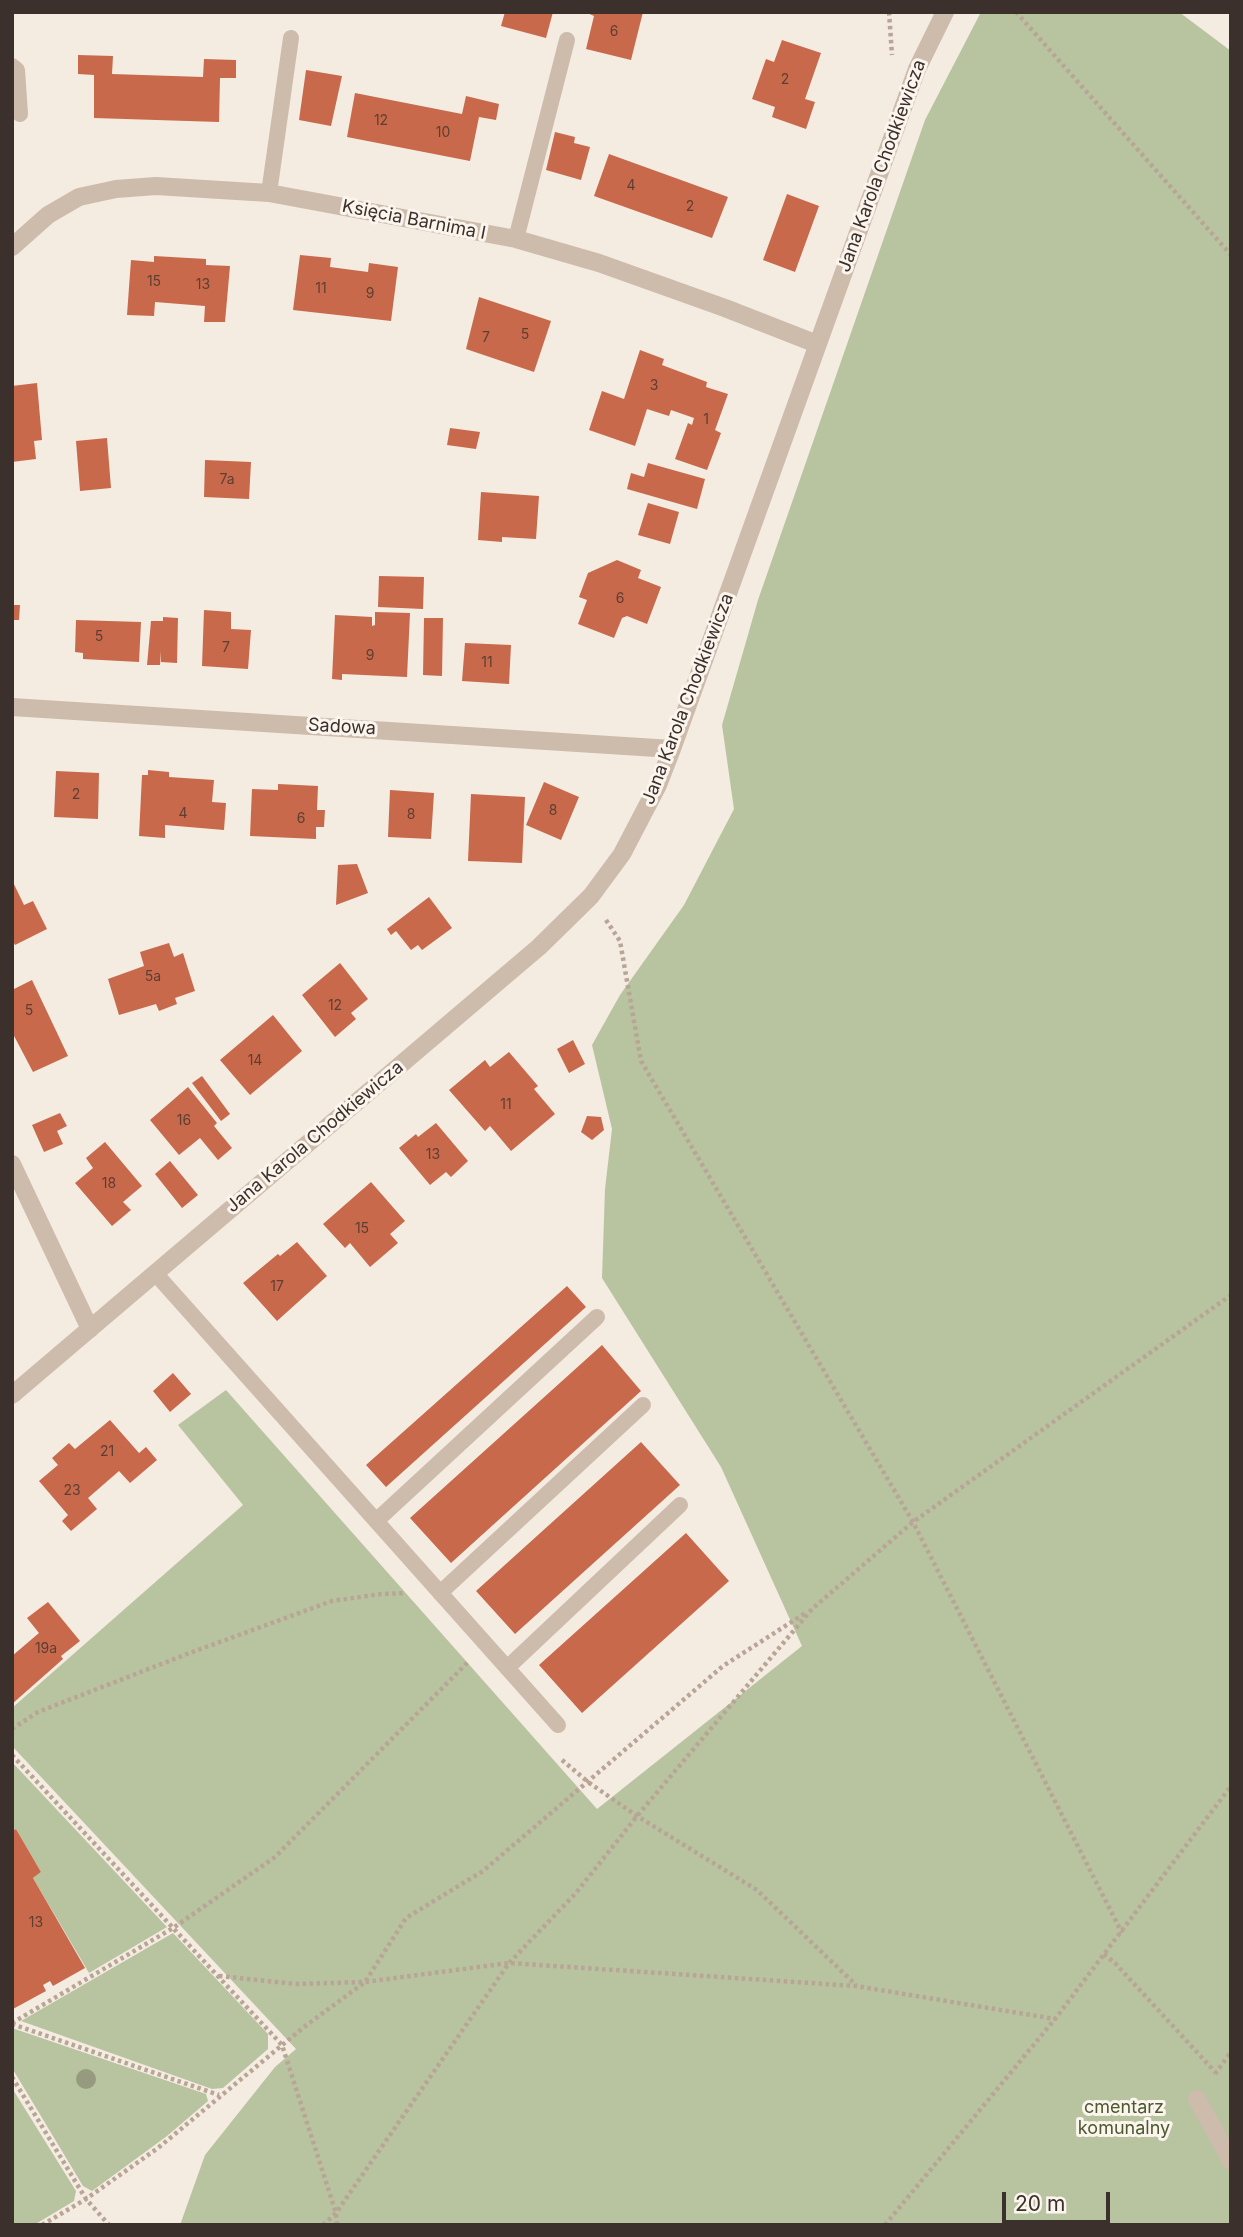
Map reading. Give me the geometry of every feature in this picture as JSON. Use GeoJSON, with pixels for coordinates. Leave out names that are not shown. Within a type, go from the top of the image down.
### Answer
{"type":"FeatureCollection","features":[{"type":"Feature","properties":{"kind":"street","name":"Jana Karola Chodkiewicza"},"geometry":{"type":"LineString","coordinates":[[12,1395],[539,947],[591,896],[622,855],[653,794],[672,748],[917,69],[945,12]]}},
{"type":"Feature","properties":{"kind":"street","name":"Księcia Barnima I"},"geometry":{"type":"LineString","coordinates":[[12,247],[48,215],[79,197],[116,189],[156,186],[269,193],[516,239],[599,263],[817,344]]}},
{"type":"Feature","properties":{"kind":"street","name":"Sadowa"},"geometry":{"type":"LineString","coordinates":[[12,707],[672,748]]}},
{"type":"Feature","properties":{"kind":"street"},"geometry":{"type":"LineString","coordinates":[[12,1164],[90,1329]]}},
{"type":"Feature","properties":{"kind":"street"},"geometry":{"type":"LineString","coordinates":[[1197,2099],[1231,2161]]}},
{"type":"Feature","properties":{"kind":"lane"},"geometry":{"type":"LineString","coordinates":[[269,193],[291,38]]}},
{"type":"Feature","properties":{"kind":"lane"},"geometry":{"type":"LineString","coordinates":[[516,239],[567,40]]}},
{"type":"Feature","properties":{"kind":"lane"},"geometry":{"type":"LineString","coordinates":[[12,66],[18,70],[20,114]]}},
{"type":"Feature","properties":{"kind":"lane"},"geometry":{"type":"LineString","coordinates":[[155,1273],[558,1725]]}},
{"type":"Feature","properties":{"kind":"lane"},"geometry":{"type":"LineString","coordinates":[[376,1521],[597,1317]]}},
{"type":"Feature","properties":{"kind":"lane"},"geometry":{"type":"LineString","coordinates":[[440,1593],[643,1405]]}},
{"type":"Feature","properties":{"kind":"lane"},"geometry":{"type":"LineString","coordinates":[[507,1668],[680,1506]]}},
{"type":"Feature","properties":{"kind":"path"},"geometry":{"type":"LineString","coordinates":[[889,12],[892,61]]}},
{"type":"Feature","properties":{"kind":"path"},"geometry":{"type":"LineString","coordinates":[[1016,12],[1231,256]]}},
{"type":"Feature","properties":{"kind":"path"},"geometry":{"type":"LineString","coordinates":[[591,896],[620,941],[641,1061],[913,1522],[1122,1933]]}},
{"type":"Feature","properties":{"kind":"path"},"geometry":{"type":"LineString","coordinates":[[43,2225],[86,2199],[158,2148],[282,2045],[365,1982],[406,1918],[484,1871],[723,1666],[811,1609],[913,1522],[1231,1295]]}},
{"type":"Feature","properties":{"kind":"path"},"geometry":{"type":"LineString","coordinates":[[12,1729],[38,1712],[332,1601],[381,1594],[440,1593]]}},
{"type":"Feature","properties":{"kind":"path"},"geometry":{"type":"LineString","coordinates":[[323,2225],[336,2213],[509,1963],[576,1893],[636,1816],[811,1609]]}},
{"type":"Feature","properties":{"kind":"path"},"geometry":{"type":"LineString","coordinates":[[12,2023],[173,1928],[275,1857],[471,1659]]}},
{"type":"Feature","properties":{"kind":"path"},"geometry":{"type":"LineString","coordinates":[[12,1755],[282,2045],[336,2213],[337,2225]]}},
{"type":"Feature","properties":{"kind":"path"},"geometry":{"type":"LineString","coordinates":[[562,1760],[636,1816],[757,1890],[856,1986]]}},
{"type":"Feature","properties":{"kind":"path"},"geometry":{"type":"LineString","coordinates":[[885,2225],[1055,2019],[1231,1786]]}},
{"type":"Feature","properties":{"kind":"path"},"geometry":{"type":"LineString","coordinates":[[1104,1954],[1216,2073]]}},
{"type":"Feature","properties":{"kind":"path"},"geometry":{"type":"LineString","coordinates":[[219,1976],[296,1984],[365,1982],[509,1963],[856,1986],[1055,2019]]}},
{"type":"Feature","properties":{"kind":"path"},"geometry":{"type":"LineString","coordinates":[[12,2023],[220,2095]]}},
{"type":"Feature","properties":{"kind":"path"},"geometry":{"type":"LineString","coordinates":[[12,2077],[86,2199],[109,2225]]}},
{"type":"Feature","properties":{"kind":"green space","name":"cmentarz komunalny"},"geometry":{"type":"Polygon","coordinates":[[[981,12],[1179,12],[1231,51],[1231,2225],[180,2225],[205,2155],[275,2067],[296,2049],[12,1746],[12,1708],[243,1505],[178,1425],[226,1390],[597,1809],[802,1646],[721,1467],[602,1278],[605,1189],[612,1129],[592,1045],[620,995],[684,905],[734,809],[722,725],[758,600],[925,120],[981,12]]]}},
{"type":"Feature","properties":{"kind":"green space"},"geometry":{"type":"Polygon","coordinates":[[[12,1762],[167,1927],[89,1973],[33,1878],[41,1872],[16,1829],[12,1831],[12,1762]]]}},
{"type":"Feature","properties":{"kind":"green space"},"geometry":{"type":"Polygon","coordinates":[[[173,1933],[268,2034],[268,2049],[223,2088],[212,2089],[21,2021],[173,1933]]]}},
{"type":"Feature","properties":{"kind":"green space"},"geometry":{"type":"Polygon","coordinates":[[[12,2028],[206,2094],[208,2101],[167,2136],[92,2191],[83,2186],[12,2068],[12,2028]]]}},
{"type":"Feature","properties":{"kind":"green space"},"geometry":{"type":"Polygon","coordinates":[[[12,2088],[76,2191],[74,2201],[34,2225],[12,2225],[12,2088]]]}},
{"type":"Feature","properties":{"kind":"building"},"geometry":{"type":"Polygon","coordinates":[[[505,12],[553,12],[546,38],[501,26],[505,12]]]}},
{"type":"Feature","properties":{"kind":"building"},"geometry":{"type":"Polygon","coordinates":[[[585,12],[643,12],[631,60],[586,49],[594,16],[585,12]]]}},
{"type":"Feature","properties":{"kind":"building"},"geometry":{"type":"Polygon","coordinates":[[[782,40],[821,53],[805,99],[815,102],[806,129],[772,117],[775,107],[752,99],[766,59],[774,62],[782,40]]]}},
{"type":"Feature","properties":{"kind":"building"},"geometry":{"type":"Polygon","coordinates":[[[78,55],[113,56],[112,74],[203,77],[204,59],[236,60],[236,78],[220,78],[219,122],[94,118],[94,75],[78,74],[78,55]]]}},
{"type":"Feature","properties":{"kind":"building"},"geometry":{"type":"Polygon","coordinates":[[[306,70],[342,76],[331,126],[299,120],[306,70]]]}},
{"type":"Feature","properties":{"kind":"building"},"geometry":{"type":"Polygon","coordinates":[[[355,93],[462,114],[466,96],[499,104],[496,120],[479,117],[470,161],[347,137],[355,93]]]}},
{"type":"Feature","properties":{"kind":"building"},"geometry":{"type":"Polygon","coordinates":[[[555,132],[575,137],[574,143],[590,147],[581,180],[546,170],[555,132]]]}},
{"type":"Feature","properties":{"kind":"building"},"geometry":{"type":"Polygon","coordinates":[[[609,154],[728,197],[712,238],[594,196],[609,154]]]}},
{"type":"Feature","properties":{"kind":"building"},"geometry":{"type":"Polygon","coordinates":[[[787,194],[819,206],[795,272],[763,260],[787,194]]]}},
{"type":"Feature","properties":{"kind":"building"},"geometry":{"type":"Polygon","coordinates":[[[300,255],[331,258],[330,267],[368,272],[369,263],[398,267],[391,321],[293,310],[300,255]]]}},
{"type":"Feature","properties":{"kind":"building"},"geometry":{"type":"Polygon","coordinates":[[[154,256],[206,259],[206,265],[230,266],[225,322],[204,322],[205,306],[155,302],[154,316],[127,315],[131,260],[154,262],[154,256]]]}},
{"type":"Feature","properties":{"kind":"building"},"geometry":{"type":"Polygon","coordinates":[[[479,297],[551,321],[534,372],[466,349],[479,297]]]}},
{"type":"Feature","properties":{"kind":"building"},"geometry":{"type":"Polygon","coordinates":[[[640,350],[664,359],[662,365],[707,382],[706,387],[728,394],[715,430],[721,433],[707,470],[675,459],[688,423],[692,425],[694,418],[671,410],[669,416],[647,409],[635,446],[589,430],[602,391],[624,399],[640,350]]]}},
{"type":"Feature","properties":{"kind":"building"},"geometry":{"type":"Polygon","coordinates":[[[37,383],[42,440],[34,441],[36,459],[12,462],[12,386],[37,383]]]}},
{"type":"Feature","properties":{"kind":"building"},"geometry":{"type":"Polygon","coordinates":[[[450,428],[480,432],[476,449],[447,445],[450,428]]]}},
{"type":"Feature","properties":{"kind":"building"},"geometry":{"type":"Polygon","coordinates":[[[107,438],[111,488],[80,491],[76,441],[107,438]]]}},
{"type":"Feature","properties":{"kind":"building"},"geometry":{"type":"Polygon","coordinates":[[[205,460],[251,462],[249,499],[204,497],[205,460]]]}},
{"type":"Feature","properties":{"kind":"building"},"geometry":{"type":"Polygon","coordinates":[[[648,463],[705,479],[697,509],[627,489],[631,473],[644,477],[648,463]]]}},
{"type":"Feature","properties":{"kind":"building"},"geometry":{"type":"Polygon","coordinates":[[[481,492],[539,496],[536,539],[502,537],[502,542],[478,540],[481,492]]]}},
{"type":"Feature","properties":{"kind":"building"},"geometry":{"type":"Polygon","coordinates":[[[648,503],[679,512],[670,544],[638,535],[648,503]]]}},
{"type":"Feature","properties":{"kind":"building"},"geometry":{"type":"Polygon","coordinates":[[[617,560],[641,570],[638,578],[661,587],[647,624],[627,616],[622,618],[614,638],[578,624],[587,600],[579,597],[588,573],[617,560]]]}},
{"type":"Feature","properties":{"kind":"building"},"geometry":{"type":"Polygon","coordinates":[[[379,576],[424,577],[423,609],[378,607],[379,576]]]}},
{"type":"Feature","properties":{"kind":"building"},"geometry":{"type":"Polygon","coordinates":[[[12,605],[20,605],[19,620],[12,620],[12,605]]]}},
{"type":"Feature","properties":{"kind":"building"},"geometry":{"type":"Polygon","coordinates":[[[204,610],[231,612],[231,629],[251,630],[248,669],[202,666],[204,610]]]}},
{"type":"Feature","properties":{"kind":"building"},"geometry":{"type":"Polygon","coordinates":[[[375,612],[410,613],[407,677],[342,674],[342,680],[332,679],[335,615],[372,617],[372,626],[375,625],[375,612]]]}},
{"type":"Feature","properties":{"kind":"building"},"geometry":{"type":"Polygon","coordinates":[[[163,617],[178,618],[177,663],[161,662],[161,651],[160,665],[147,665],[151,621],[163,621],[163,617]]]}},
{"type":"Feature","properties":{"kind":"building"},"geometry":{"type":"Polygon","coordinates":[[[424,618],[443,618],[442,676],[423,675],[424,618]]]}},
{"type":"Feature","properties":{"kind":"building"},"geometry":{"type":"Polygon","coordinates":[[[76,620],[141,622],[139,662],[83,659],[83,653],[75,652],[76,620]]]}},
{"type":"Feature","properties":{"kind":"building"},"geometry":{"type":"Polygon","coordinates":[[[465,643],[511,645],[509,684],[462,681],[465,643]]]}},
{"type":"Feature","properties":{"kind":"building"},"geometry":{"type":"Polygon","coordinates":[[[148,770],[169,772],[169,777],[214,780],[212,802],[226,803],[224,830],[165,825],[165,838],[139,836],[142,775],[148,775],[148,770]]]}},
{"type":"Feature","properties":{"kind":"building"},"geometry":{"type":"Polygon","coordinates":[[[56,771],[99,773],[98,819],[54,817],[56,771]]]}},
{"type":"Feature","properties":{"kind":"building"},"geometry":{"type":"Polygon","coordinates":[[[544,782],[579,797],[561,840],[526,825],[544,782]]]}},
{"type":"Feature","properties":{"kind":"building"},"geometry":{"type":"Polygon","coordinates":[[[278,784],[318,786],[317,810],[325,810],[324,827],[316,827],[316,839],[250,836],[252,789],[278,790],[278,784]]]}},
{"type":"Feature","properties":{"kind":"building"},"geometry":{"type":"Polygon","coordinates":[[[390,790],[434,793],[431,839],[388,837],[390,790]]]}},
{"type":"Feature","properties":{"kind":"building"},"geometry":{"type":"Polygon","coordinates":[[[471,794],[525,797],[522,863],[468,861],[471,794]]]}},
{"type":"Feature","properties":{"kind":"building"},"geometry":{"type":"Polygon","coordinates":[[[357,864],[368,893],[336,905],[338,865],[357,864]]]}},
{"type":"Feature","properties":{"kind":"building"},"geometry":{"type":"Polygon","coordinates":[[[12,880],[24,905],[33,901],[47,929],[15,945],[12,939],[12,880]]]}},
{"type":"Feature","properties":{"kind":"building"},"geometry":{"type":"Polygon","coordinates":[[[429,897],[452,928],[422,950],[418,945],[411,950],[396,931],[391,935],[387,929],[429,897]]]}},
{"type":"Feature","properties":{"kind":"building"},"geometry":{"type":"Polygon","coordinates":[[[169,943],[174,957],[183,953],[195,991],[175,998],[177,1004],[159,1011],[156,1004],[119,1015],[108,979],[144,966],[140,952],[169,943]]]}},
{"type":"Feature","properties":{"kind":"building"},"geometry":{"type":"Polygon","coordinates":[[[340,963],[368,999],[351,1013],[356,1019],[335,1037],[302,995],[340,963]]]}},
{"type":"Feature","properties":{"kind":"building"},"geometry":{"type":"Polygon","coordinates":[[[32,980],[68,1056],[33,1072],[12,1032],[12,990],[32,980]]]}},
{"type":"Feature","properties":{"kind":"building"},"geometry":{"type":"Polygon","coordinates":[[[273,1015],[302,1051],[250,1095],[220,1060],[273,1015]]]}},
{"type":"Feature","properties":{"kind":"building"},"geometry":{"type":"Polygon","coordinates":[[[573,1040],[585,1064],[569,1073],[557,1049],[573,1040]]]}},
{"type":"Feature","properties":{"kind":"building"},"geometry":{"type":"Polygon","coordinates":[[[509,1052],[538,1086],[534,1089],[555,1114],[511,1151],[490,1126],[485,1131],[449,1090],[485,1060],[490,1067],[509,1052]]]}},
{"type":"Feature","properties":{"kind":"building"},"geometry":{"type":"Polygon","coordinates":[[[202,1076],[230,1114],[221,1121],[192,1083],[202,1076]]]}},
{"type":"Feature","properties":{"kind":"building"},"geometry":{"type":"Polygon","coordinates":[[[188,1087],[217,1123],[214,1126],[232,1148],[218,1160],[200,1138],[179,1155],[150,1120],[188,1087]]]}},
{"type":"Feature","properties":{"kind":"building"},"geometry":{"type":"Polygon","coordinates":[[[60,1113],[67,1126],[57,1131],[63,1144],[44,1152],[32,1125],[60,1113]]]}},
{"type":"Feature","properties":{"kind":"building"},"geometry":{"type":"Polygon","coordinates":[[[587,1116],[601,1117],[604,1130],[592,1140],[581,1132],[587,1116]]]}},
{"type":"Feature","properties":{"kind":"building"},"geometry":{"type":"Polygon","coordinates":[[[436,1123],[468,1161],[451,1177],[446,1172],[430,1185],[399,1148],[436,1123]]]}},
{"type":"Feature","properties":{"kind":"building"},"geometry":{"type":"Polygon","coordinates":[[[105,1142],[142,1186],[123,1202],[131,1210],[112,1226],[75,1183],[93,1168],[86,1158],[105,1142]]]}},
{"type":"Feature","properties":{"kind":"building"},"geometry":{"type":"Polygon","coordinates":[[[170,1161],[198,1195],[182,1208],[155,1174],[170,1161]]]}},
{"type":"Feature","properties":{"kind":"building"},"geometry":{"type":"Polygon","coordinates":[[[371,1182],[405,1221],[390,1234],[398,1243],[370,1267],[350,1243],[345,1248],[323,1224],[371,1182]]]}},
{"type":"Feature","properties":{"kind":"building"},"geometry":{"type":"Polygon","coordinates":[[[297,1242],[327,1276],[277,1321],[243,1283],[297,1242]]]}},
{"type":"Feature","properties":{"kind":"building"},"geometry":{"type":"Polygon","coordinates":[[[567,1286],[586,1307],[386,1487],[366,1465],[567,1286]]]}},
{"type":"Feature","properties":{"kind":"building"},"geometry":{"type":"Polygon","coordinates":[[[602,1345],[641,1391],[451,1563],[410,1518],[602,1345]]]}},
{"type":"Feature","properties":{"kind":"building"},"geometry":{"type":"Polygon","coordinates":[[[173,1373],[191,1394],[170,1412],[153,1391],[173,1373]]]}},
{"type":"Feature","properties":{"kind":"building"},"geometry":{"type":"Polygon","coordinates":[[[110,1420],[139,1453],[146,1447],[157,1460],[130,1483],[119,1471],[88,1498],[97,1509],[71,1531],[62,1521],[68,1515],[39,1481],[58,1465],[52,1458],[69,1443],[75,1449],[110,1420]]]}},
{"type":"Feature","properties":{"kind":"building"},"geometry":{"type":"Polygon","coordinates":[[[641,1442],[680,1485],[515,1634],[476,1591],[641,1442]]]}},
{"type":"Feature","properties":{"kind":"building"},"geometry":{"type":"Polygon","coordinates":[[[686,1533],[729,1581],[582,1713],[539,1665],[686,1533]]]}},
{"type":"Feature","properties":{"kind":"building"},"geometry":{"type":"Polygon","coordinates":[[[48,1602],[80,1641],[12,1704],[12,1656],[39,1633],[27,1618],[48,1602]]]}},
{"type":"Feature","properties":{"kind":"building"},"geometry":{"type":"Polygon","coordinates":[[[16,1829],[41,1872],[33,1878],[85,1968],[53,1986],[50,1981],[43,1985],[46,1991],[13,2009],[12,1831],[16,1829]]]}}]}
